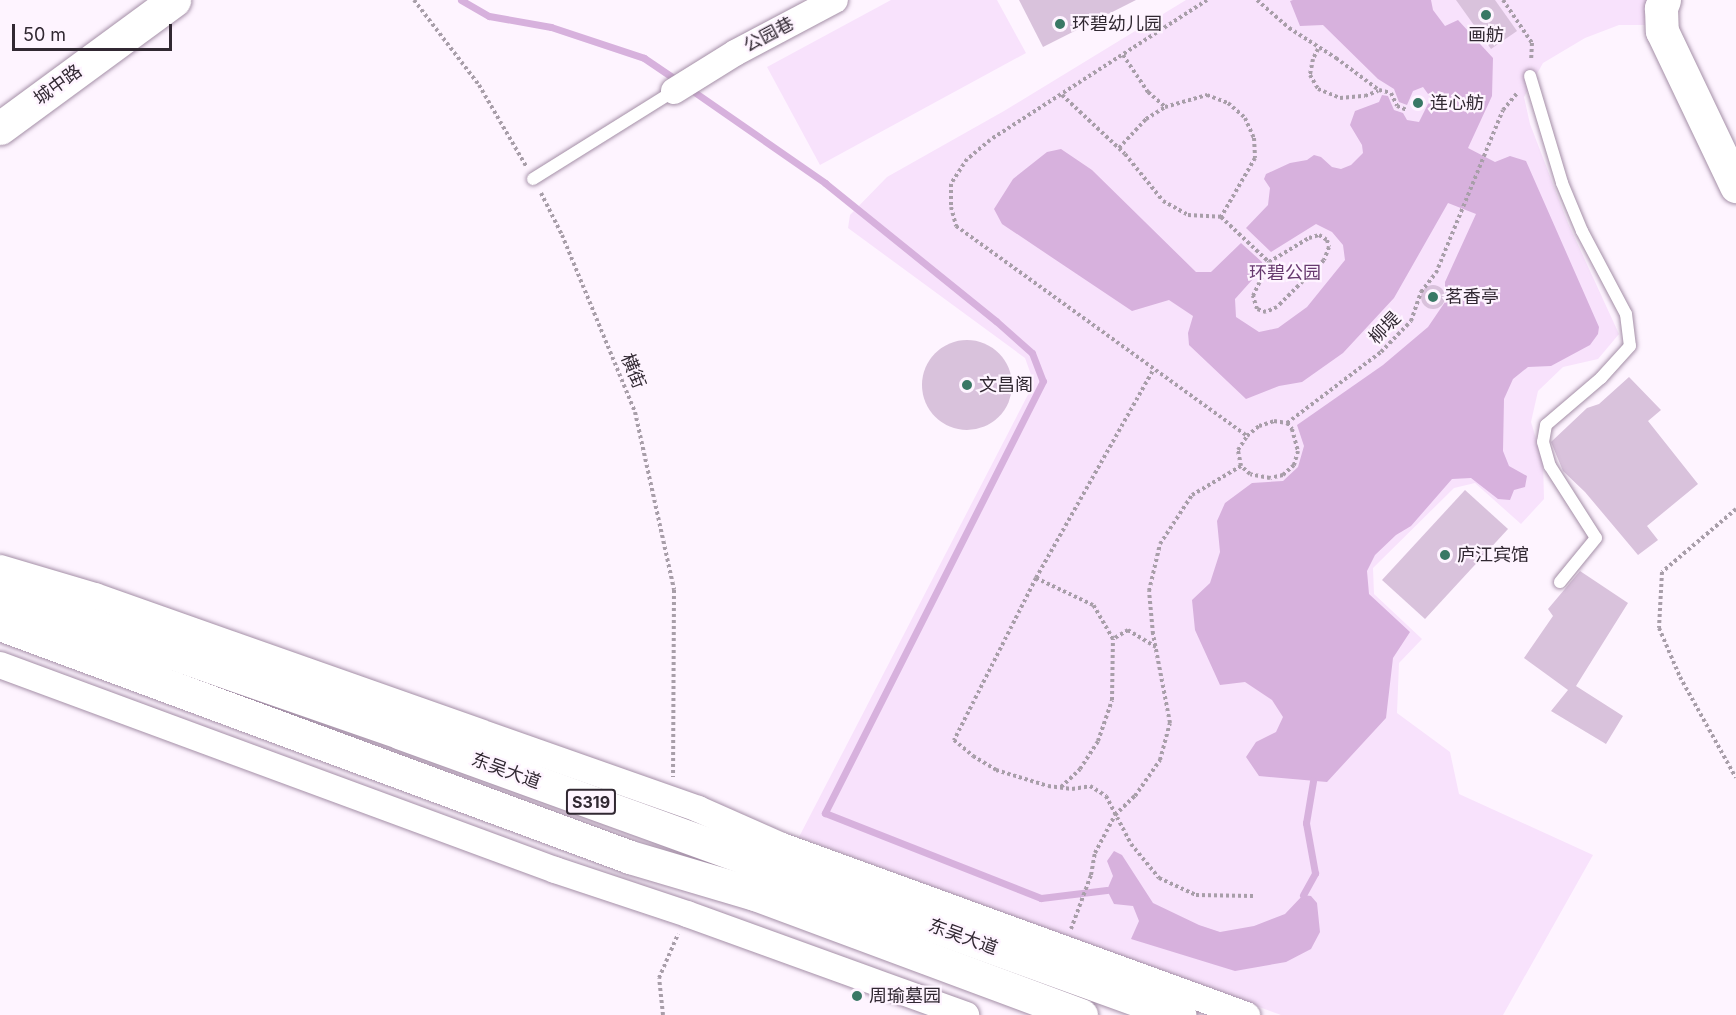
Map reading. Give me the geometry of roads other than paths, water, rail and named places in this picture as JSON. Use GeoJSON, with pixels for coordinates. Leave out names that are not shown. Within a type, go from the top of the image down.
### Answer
{"type":"FeatureCollection","features":[{"type":"Feature","properties":{"kind":"main road","name":"城中路"},"geometry":{"type":"LineString","coordinates":[[0,128],[174,0]]}},
{"type":"Feature","properties":{"kind":"main road"},"geometry":{"type":"LineString","coordinates":[[1664,0],[1661,8],[1662,31],[1736,186]]}},
{"type":"Feature","properties":{"kind":"main road","name":"东吴大道"},"geometry":{"type":"LineString","coordinates":[[0,594],[390,729],[1179,1015]]}},
{"type":"Feature","properties":{"kind":"main road","name":"东吴大道"},"geometry":{"type":"LineString","coordinates":[[0,624],[619,852],[755,894],[1081,1015]]}},
{"type":"Feature","properties":{"kind":"street","name":"公园巷"},"geometry":{"type":"LineString","coordinates":[[674,92],[735,54],[835,0]]}},
{"type":"Feature","properties":{"kind":"street"},"geometry":{"type":"LineString","coordinates":[[0,568],[95,596],[673,801],[782,846],[1247,1015]]}},
{"type":"Feature","properties":{"kind":"street"},"geometry":{"type":"LineString","coordinates":[[0,665],[555,870],[687,914],[966,1015]]}},
{"type":"Feature","properties":{"kind":"lane"},"geometry":{"type":"LineString","coordinates":[[1530,76],[1562,183],[1582,231],[1626,315],[1630,345],[1601,378],[1546,425],[1543,442],[1550,466],[1596,538],[1560,582]]}},
{"type":"Feature","properties":{"kind":"lane"},"geometry":{"type":"LineString","coordinates":[[533,179],[674,92]]}},
{"type":"Feature","properties":{"kind":"waterway"},"geometry":{"type":"LineString","coordinates":[[461,0],[489,16],[551,27],[644,58],[678,81]]}},
{"type":"Feature","properties":{"kind":"waterway"},"geometry":{"type":"LineString","coordinates":[[690,89],[825,183],[996,321],[1032,353],[1043,381],[825,813],[1041,898],[1107,890]]}},
{"type":"Feature","properties":{"kind":"waterway"},"geometry":{"type":"LineString","coordinates":[[1303,895],[1315,873],[1306,823],[1313,781]]}},
{"type":"Feature","properties":{"kind":"place","name":"画舫"},"geometry":{"type":"Point","coordinates":[1486,15]}},
{"type":"Feature","properties":{"kind":"place","name":"环碧幼儿园"},"geometry":{"type":"Point","coordinates":[1060,24]}},
{"type":"Feature","properties":{"kind":"place","name":"连心舫"},"geometry":{"type":"Point","coordinates":[1418,103]}},
{"type":"Feature","properties":{"kind":"place","name":"茗香亭"},"geometry":{"type":"Point","coordinates":[1433,297]}},
{"type":"Feature","properties":{"kind":"place","name":"文昌阁"},"geometry":{"type":"Point","coordinates":[967,385]}},
{"type":"Feature","properties":{"kind":"place","name":"庐江宾馆"},"geometry":{"type":"Point","coordinates":[1445,555]}},
{"type":"Feature","properties":{"kind":"place","name":"周瑜墓园"},"geometry":{"type":"Point","coordinates":[857,996]}},
{"type":"Feature","properties":{"kind":"park label","name":"环碧公园"},"geometry":{"type":"Point","coordinates":[1285,273]}}]}
